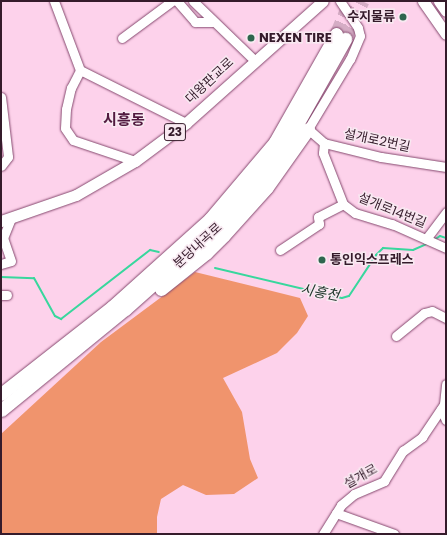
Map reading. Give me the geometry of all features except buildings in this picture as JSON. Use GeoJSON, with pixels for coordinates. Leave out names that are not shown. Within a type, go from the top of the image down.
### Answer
{"type":"FeatureCollection","features":[{"type":"Feature","properties":{"kind":"highway","name":"분당내곡로"},"geometry":{"type":"LineString","coordinates":[[1,394],[112,307],[210,219],[275,142],[340,36],[282,151],[251,192],[223,222],[180,262],[1,410]]}},
{"type":"Feature","properties":{"kind":"highway"},"geometry":{"type":"LineString","coordinates":[[112,319],[137,307],[206,253],[267,187],[308,129]]}},
{"type":"Feature","properties":{"kind":"main road","name":"대왕판교로"},"geometry":{"type":"LineString","coordinates":[[6,219],[76,195],[135,162],[186,123],[254,60],[323,1]]}},
{"type":"Feature","properties":{"kind":"main road"},"geometry":{"type":"LineString","coordinates":[[439,1],[446,11]]}},
{"type":"Feature","properties":{"kind":"main road"},"geometry":{"type":"LineString","coordinates":[[423,2],[446,34]]}},
{"type":"Feature","properties":{"kind":"street"},"geometry":{"type":"LineString","coordinates":[[54,1],[80,70],[186,123]]}},
{"type":"Feature","properties":{"kind":"street"},"geometry":{"type":"LineString","coordinates":[[122,38],[172,1]]}},
{"type":"Feature","properties":{"kind":"street"},"geometry":{"type":"LineString","coordinates":[[177,1],[195,22],[213,22]]}},
{"type":"Feature","properties":{"kind":"street"},"geometry":{"type":"LineString","coordinates":[[193,1],[254,60]]}},
{"type":"Feature","properties":{"kind":"street"},"geometry":{"type":"LineString","coordinates":[[308,129],[350,59],[360,36],[358,28],[340,1]]}},
{"type":"Feature","properties":{"kind":"street"},"geometry":{"type":"LineString","coordinates":[[80,70],[71,88],[66,109],[65,128],[73,140],[135,162]]}},
{"type":"Feature","properties":{"kind":"street"},"geometry":{"type":"LineString","coordinates":[[1,97],[8,157],[1,166]]}},
{"type":"Feature","properties":{"kind":"street","name":"설개로2번길"},"geometry":{"type":"LineString","coordinates":[[308,129],[324,143],[381,157],[446,167]]}},
{"type":"Feature","properties":{"kind":"street","name":"설개로14번길"},"geometry":{"type":"LineString","coordinates":[[324,143],[323,153],[343,204],[355,213],[392,224],[446,248]]}},
{"type":"Feature","properties":{"kind":"street"},"geometry":{"type":"LineString","coordinates":[[280,250],[319,224],[318,217],[343,204]]}},
{"type":"Feature","properties":{"kind":"street"},"geometry":{"type":"LineString","coordinates":[[429,241],[446,212]]}},
{"type":"Feature","properties":{"kind":"street"},"geometry":{"type":"LineString","coordinates":[[1,264],[11,261],[3,238],[6,219]]}},
{"type":"Feature","properties":{"kind":"street"},"geometry":{"type":"LineString","coordinates":[[396,336],[424,313],[432,311],[446,318]]}},
{"type":"Feature","properties":{"kind":"street","name":"설개로"},"geometry":{"type":"LineString","coordinates":[[323,534],[341,505],[354,494],[384,481],[404,452],[422,437],[441,409],[446,384]]}},
{"type":"Feature","properties":{"kind":"street"},"geometry":{"type":"LineString","coordinates":[[441,409],[446,420]]}},
{"type":"Feature","properties":{"kind":"street"},"geometry":{"type":"LineString","coordinates":[[336,513],[394,534]]}},
{"type":"Feature","properties":{"kind":"shaded area"},"geometry":{"type":"Polygon","coordinates":[[[195,272],[300,298],[308,316],[297,333],[277,353],[223,378],[242,412],[250,459],[258,478],[234,494],[206,495],[183,485],[161,499],[157,517],[157,534],[1,534],[1,434],[101,342],[195,272]]]}},
{"type":"Feature","properties":{"kind":"waterway","name":"시흥천"},"geometry":{"type":"LineString","coordinates":[[434,240],[440,236],[446,238]]}},
{"type":"Feature","properties":{"kind":"waterway","name":"시흥천"},"geometry":{"type":"LineString","coordinates":[[215,268],[342,298],[349,296],[376,255],[383,248],[413,250],[429,243]]}},
{"type":"Feature","properties":{"kind":"waterway","name":"시흥천"},"geometry":{"type":"LineString","coordinates":[[1,277],[34,278],[55,316],[61,319],[150,250],[159,252]]}},
{"type":"Feature","properties":{"kind":"tunnel"},"geometry":{"type":"LineString","coordinates":[[336,34],[350,1]]}},
{"type":"Feature","properties":{"kind":"tunnel"},"geometry":{"type":"LineString","coordinates":[[345,39],[363,1]]}},
{"type":"Feature","properties":{"kind":"place","name":"수지물류"},"geometry":{"type":"Point","coordinates":[403,17]}},
{"type":"Feature","properties":{"kind":"place","name":"NEXEN TIRE"},"geometry":{"type":"Point","coordinates":[251,38]}},
{"type":"Feature","properties":{"kind":"place","name":"통인익스프레스"},"geometry":{"type":"Point","coordinates":[322,260]}},
{"type":"Feature","properties":{"kind":"district","name":"시흥동"},"geometry":{"type":"Point","coordinates":[124,120]}}]}
